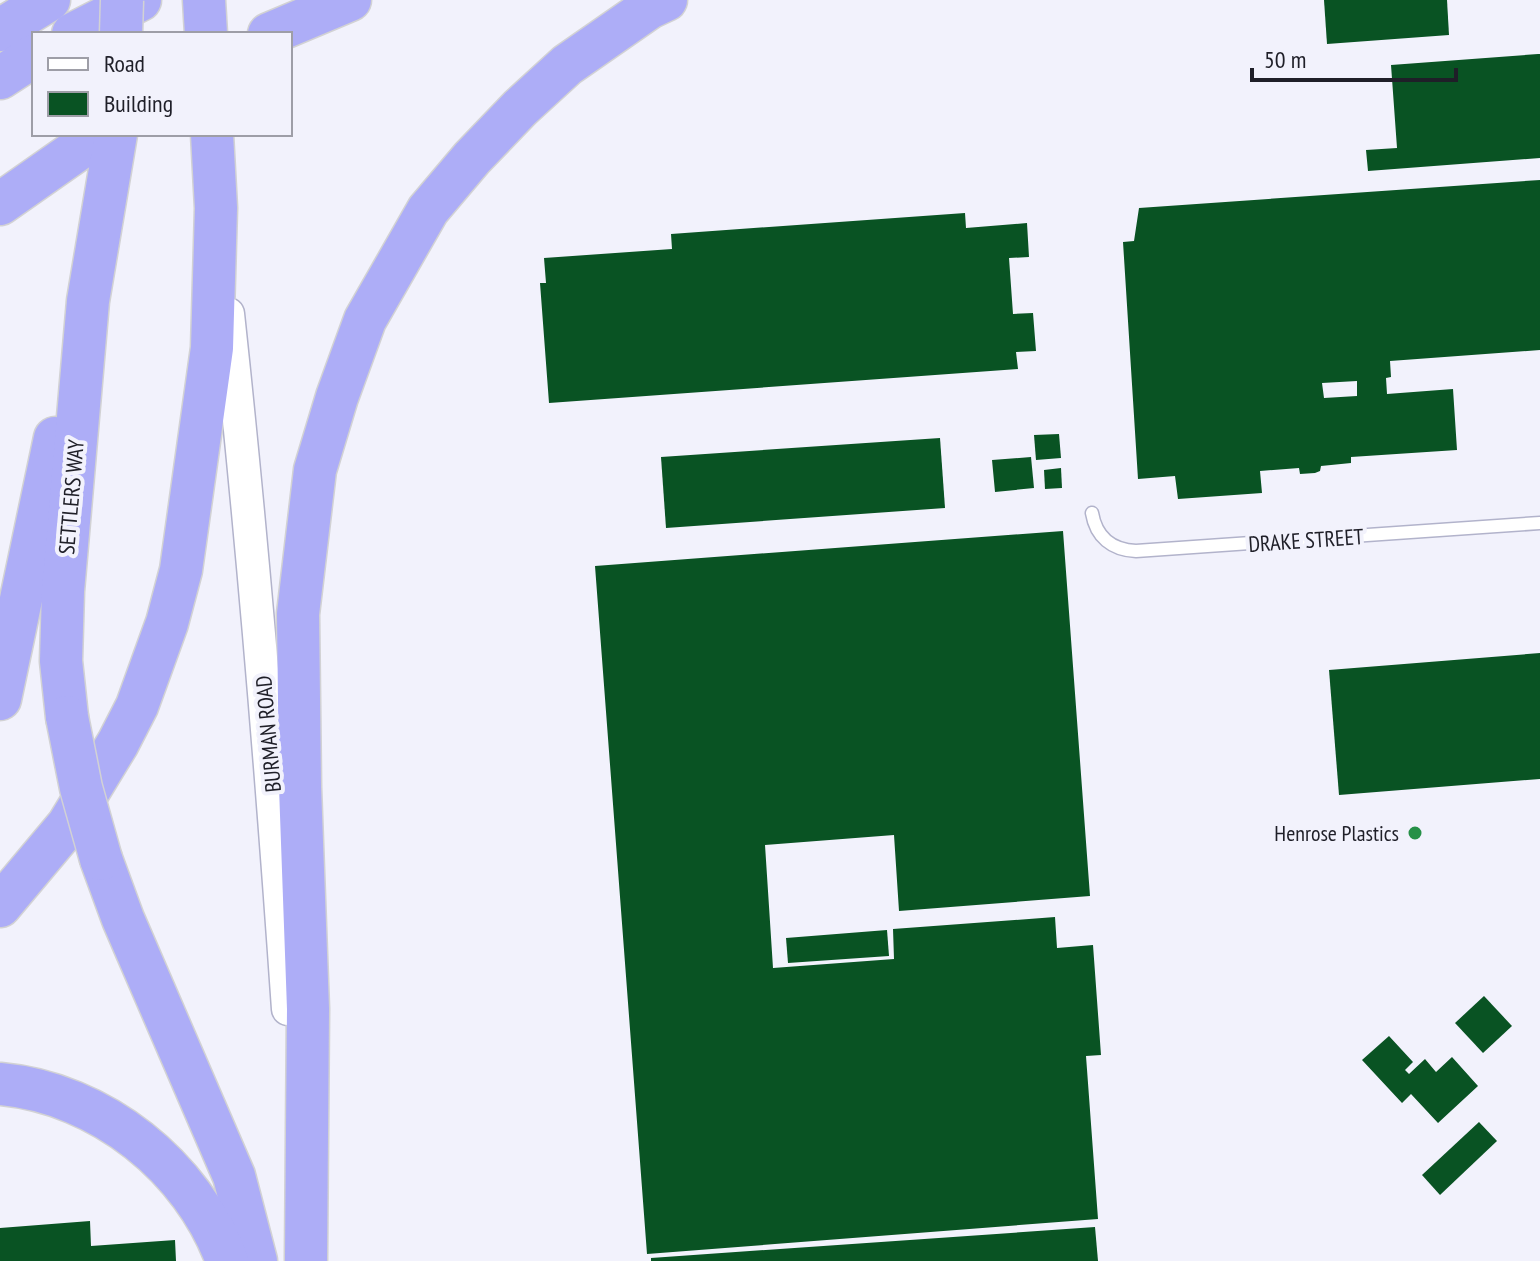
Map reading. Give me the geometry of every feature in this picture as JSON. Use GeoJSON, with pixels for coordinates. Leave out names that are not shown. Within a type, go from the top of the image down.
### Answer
{"type":"FeatureCollection","features":[{"type":"Feature","properties":{"kind":"highway"},"geometry":{"type":"LineString","coordinates":[[0,14],[46,0]]}},
{"type":"Feature","properties":{"kind":"highway"},"geometry":{"type":"LineString","coordinates":[[0,30],[46,0]]}},
{"type":"Feature","properties":{"kind":"highway"},"geometry":{"type":"LineString","coordinates":[[121,32],[122,0]]}},
{"type":"Feature","properties":{"kind":"highway"},"geometry":{"type":"LineString","coordinates":[[77,32],[140,0]]}},
{"type":"Feature","properties":{"kind":"highway"},"geometry":{"type":"LineString","coordinates":[[204,0],[206,32]]}},
{"type":"Feature","properties":{"kind":"highway"},"geometry":{"type":"LineString","coordinates":[[274,32],[350,0]]}},
{"type":"Feature","properties":{"kind":"highway"},"geometry":{"type":"LineString","coordinates":[[306,1260],[308,1009],[298,614],[315,470],[365,320],[428,210],[481,148],[567,65],[649,8],[666,0]]}},
{"type":"Feature","properties":{"kind":"highway"},"geometry":{"type":"LineString","coordinates":[[0,78],[32,57]]}},
{"type":"Feature","properties":{"kind":"highway"},"geometry":{"type":"LineString","coordinates":[[0,173],[65,136]]}},
{"type":"Feature","properties":{"kind":"highway"},"geometry":{"type":"LineString","coordinates":[[0,204],[97,136]]}},
{"type":"Feature","properties":{"kind":"highway","name":"SETTLERS WAY"},"geometry":{"type":"LineString","coordinates":[[116,136],[88,301],[63,591],[61,661],[67,717],[81,788],[101,859],[123,919],[234,1176],[256,1261]]}},
{"type":"Feature","properties":{"kind":"highway"},"geometry":{"type":"LineString","coordinates":[[0,906],[68,825],[118,743],[137,706],[167,623],[181,570],[212,348],[216,208],[212,141]]}},
{"type":"Feature","properties":{"kind":"highway"},"geometry":{"type":"LineString","coordinates":[[0,699],[38,513],[88,301]]}},
{"type":"Feature","properties":{"kind":"highway"},"geometry":{"type":"LineString","coordinates":[[0,1084],[62,1098],[132,1135],[181,1180],[198,1201],[214,1228],[227,1261]]}},
{"type":"Feature","properties":{"kind":"main road","name":"BURMAN ROAD"},"geometry":{"type":"LineString","coordinates":[[216,208],[247,498],[272,777],[306,1260]]}},
{"type":"Feature","properties":{"kind":"lane","name":"DRAKE STREET"},"geometry":{"type":"LineString","coordinates":[[1092,513],[1093,522],[1102,537],[1117,548],[1136,551],[1540,523]]}},
{"type":"Feature","properties":{"kind":"building"},"geometry":{"type":"Polygon","coordinates":[[[1324,0],[1447,0],[1449,35],[1327,44],[1324,0]]]}},
{"type":"Feature","properties":{"kind":"building"},"geometry":{"type":"Polygon","coordinates":[[[1540,54],[1540,158],[1368,171],[1366,150],[1397,148],[1391,65],[1540,54]]]}},
{"type":"Feature","properties":{"kind":"building"},"geometry":{"type":"Polygon","coordinates":[[[1540,180],[1540,350],[1390,361],[1391,377],[1386,378],[1387,394],[1453,389],[1457,450],[1351,457],[1351,463],[1321,466],[1320,471],[1315,473],[1300,474],[1299,468],[1260,471],[1262,493],[1178,499],[1175,476],[1138,479],[1123,242],[1134,241],[1139,208],[1540,180]],[[1357,381],[1322,383],[1324,398],[1357,396],[1357,381]]]}},
{"type":"Feature","properties":{"kind":"building"},"geometry":{"type":"Polygon","coordinates":[[[965,213],[966,228],[1027,223],[1029,257],[1009,258],[1013,314],[1033,313],[1036,351],[1016,352],[1018,369],[549,403],[540,283],[546,283],[544,258],[672,249],[671,234],[965,213]]]}},
{"type":"Feature","properties":{"kind":"building"},"geometry":{"type":"Polygon","coordinates":[[[1059,434],[1061,458],[1036,460],[1034,435],[1059,434]]]}},
{"type":"Feature","properties":{"kind":"building"},"geometry":{"type":"Polygon","coordinates":[[[940,438],[945,508],[666,528],[661,457],[940,438]]]}},
{"type":"Feature","properties":{"kind":"building"},"geometry":{"type":"Polygon","coordinates":[[[1031,457],[1034,488],[995,492],[992,460],[1031,457]]]}},
{"type":"Feature","properties":{"kind":"building"},"geometry":{"type":"Polygon","coordinates":[[[1061,468],[1062,488],[1045,489],[1044,470],[1061,468]]]}},
{"type":"Feature","properties":{"kind":"building"},"geometry":{"type":"Polygon","coordinates":[[[1063,531],[1090,896],[899,911],[894,835],[765,845],[773,968],[894,959],[893,929],[1055,917],[1057,948],[1093,945],[1101,1055],[1086,1056],[1098,1219],[647,1254],[595,566],[1063,531]]]}},
{"type":"Feature","properties":{"kind":"building"},"geometry":{"type":"Polygon","coordinates":[[[1540,653],[1540,779],[1339,795],[1329,670],[1540,653]]]}},
{"type":"Feature","properties":{"kind":"building"},"geometry":{"type":"Polygon","coordinates":[[[887,930],[889,956],[788,963],[786,938],[887,930]]]}},
{"type":"Feature","properties":{"kind":"building"},"geometry":{"type":"Polygon","coordinates":[[[1484,996],[1512,1026],[1483,1053],[1455,1023],[1484,996]]]}},
{"type":"Feature","properties":{"kind":"building"},"geometry":{"type":"Polygon","coordinates":[[[1389,1036],[1413,1062],[1405,1070],[1409,1074],[1425,1059],[1436,1072],[1452,1057],[1478,1086],[1438,1123],[1411,1094],[1402,1103],[1362,1060],[1389,1036]]]}},
{"type":"Feature","properties":{"kind":"building"},"geometry":{"type":"Polygon","coordinates":[[[1479,1122],[1497,1141],[1440,1195],[1422,1175],[1479,1122]]]}},
{"type":"Feature","properties":{"kind":"building"},"geometry":{"type":"Polygon","coordinates":[[[90,1221],[91,1246],[175,1240],[176,1261],[0,1261],[0,1228],[90,1221]]]}},
{"type":"Feature","properties":{"kind":"building"},"geometry":{"type":"Polygon","coordinates":[[[1095,1227],[1098,1261],[651,1261],[651,1258],[1095,1227]]]}},
{"type":"Feature","properties":{"kind":"place","name":"Henrose Plastics"},"geometry":{"type":"Point","coordinates":[1415,833]}}]}
